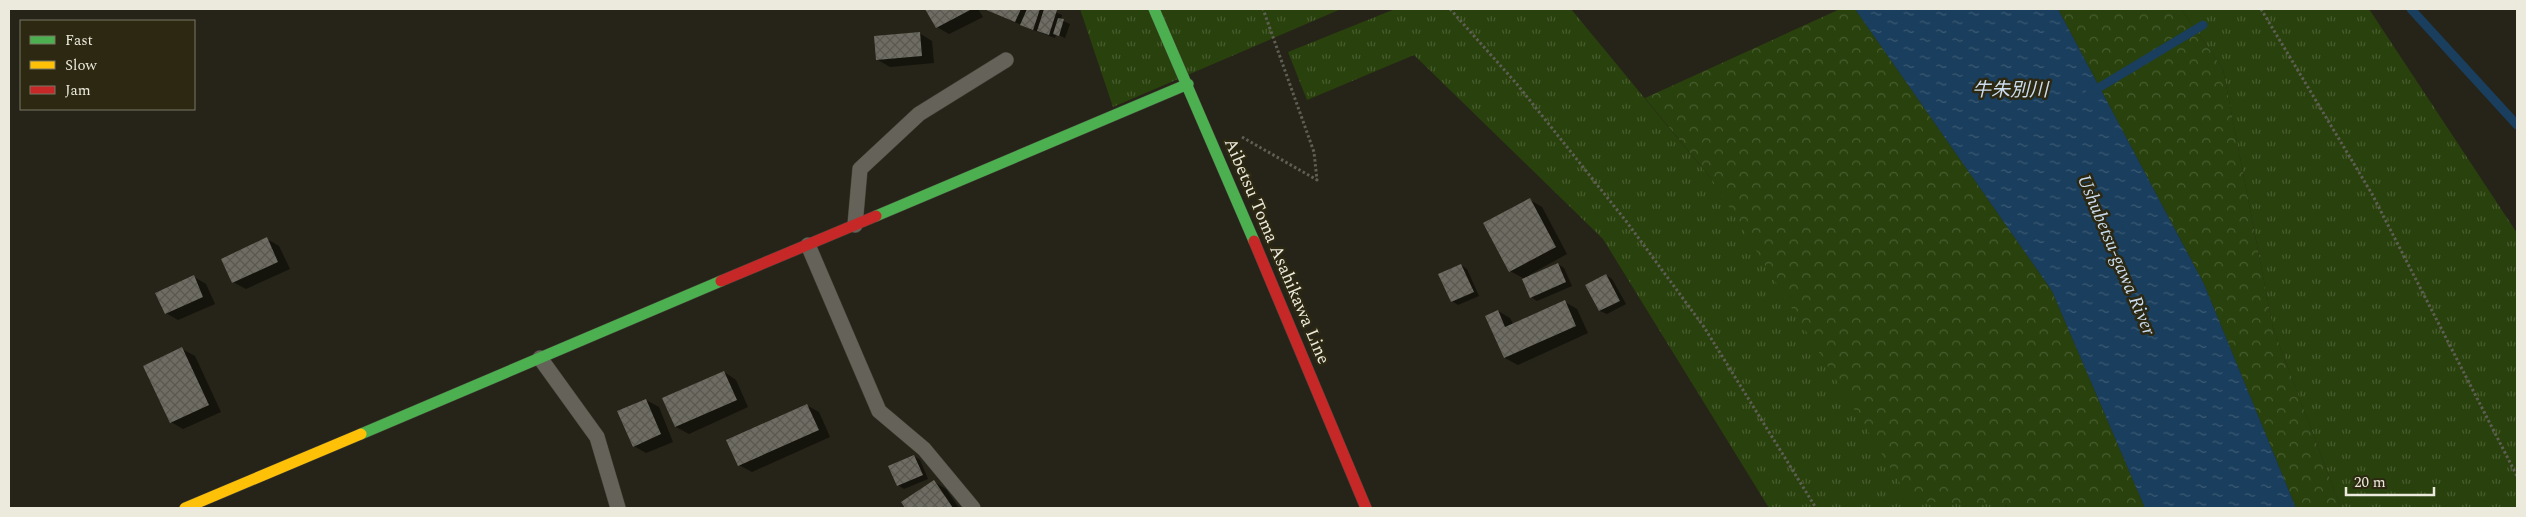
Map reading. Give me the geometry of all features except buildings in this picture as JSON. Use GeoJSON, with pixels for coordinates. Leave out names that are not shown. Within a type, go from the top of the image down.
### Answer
{"type":"FeatureCollection","features":[{"type":"Feature","properties":{"kind":"street","name":"Aibetsu Toma Asahikawa Line"},"geometry":{"type":"LineString","coordinates":[[1154,9],[1188,84],[1366,508]]}},
{"type":"Feature","properties":{"kind":"street"},"geometry":{"type":"LineString","coordinates":[[185,508],[1188,84]]}},
{"type":"Feature","properties":{"kind":"lane"},"geometry":{"type":"LineString","coordinates":[[855,225],[860,169],[919,114],[1006,60]]}},
{"type":"Feature","properties":{"kind":"lane"},"geometry":{"type":"LineString","coordinates":[[808,245],[879,411],[924,449],[973,508]]}},
{"type":"Feature","properties":{"kind":"lane"},"geometry":{"type":"LineString","coordinates":[[540,358],[597,437],[618,508]]}},
{"type":"Feature","properties":{"kind":"path"},"geometry":{"type":"LineString","coordinates":[[1238,134],[1317,180],[1314,152],[1263,9]]}},
{"type":"Feature","properties":{"kind":"path"},"geometry":{"type":"LineString","coordinates":[[1450,9],[1522,91],[1626,221],[1704,327],[1816,508]]}},
{"type":"Feature","properties":{"kind":"path"},"geometry":{"type":"LineString","coordinates":[[2261,9],[2372,194],[2517,476]]}},
{"type":"Feature","properties":{"kind":"green space"},"geometry":{"type":"Polygon","coordinates":[[[1080,9],[1341,9],[1113,107],[1080,9]]]}},
{"type":"Feature","properties":{"kind":"green space"},"geometry":{"type":"Polygon","coordinates":[[[1395,9],[1571,9],[1713,181],[2008,508],[1769,508],[1603,239],[1414,55],[1307,100],[1288,52],[1395,9]]]}},
{"type":"Feature","properties":{"kind":"green space"},"geometry":{"type":"Polygon","coordinates":[[[1840,9],[1855,9],[2052,291],[2145,508],[2008,508],[2006,505],[1911,501],[1713,181],[1645,98],[1840,9]]]}},
{"type":"Feature","properties":{"kind":"green space"},"geometry":{"type":"Polygon","coordinates":[[[2058,9],[2181,9],[2223,69],[2273,328],[2341,508],[2296,508],[2204,284],[2058,9]]]}},
{"type":"Feature","properties":{"kind":"green space"},"geometry":{"type":"Polygon","coordinates":[[[2181,9],[2369,9],[2517,233],[2517,508],[2341,508],[2273,328],[2223,69],[2181,9]]]}},
{"type":"Feature","properties":{"kind":"water","name":"牛朱別川"},"geometry":{"type":"Polygon","coordinates":[[[1855,9],[2058,9],[2204,284],[2296,508],[2145,508],[2052,291],[1855,9]]]}},
{"type":"Feature","properties":{"kind":"waterway"},"geometry":{"type":"LineString","coordinates":[[2411,9],[2517,125]]}},
{"type":"Feature","properties":{"kind":"waterway"},"geometry":{"type":"LineString","coordinates":[[2090,93],[2203,25]]}},
{"type":"Feature","properties":{"kind":"traffic: fast"},"geometry":{"type":"LineString","coordinates":[[1154,9],[1254,241]]}},
{"type":"Feature","properties":{"kind":"traffic: fast"},"geometry":{"type":"LineString","coordinates":[[876,216],[1188,84]]}},
{"type":"Feature","properties":{"kind":"traffic: fast"},"geometry":{"type":"LineString","coordinates":[[361,434],[721,281]]}},
{"type":"Feature","properties":{"kind":"traffic: slow"},"geometry":{"type":"LineString","coordinates":[[185,508],[361,434]]}},
{"type":"Feature","properties":{"kind":"traffic: jam"},"geometry":{"type":"LineString","coordinates":[[721,281],[876,216]]}},
{"type":"Feature","properties":{"kind":"traffic: jam"},"geometry":{"type":"LineString","coordinates":[[1254,241],[1366,508]]}},
{"type":"Feature","properties":{"kind":"water label","name":"Ushubetsu-gawa River"},"geometry":{"type":"Point","coordinates":[2116,255]}}]}
